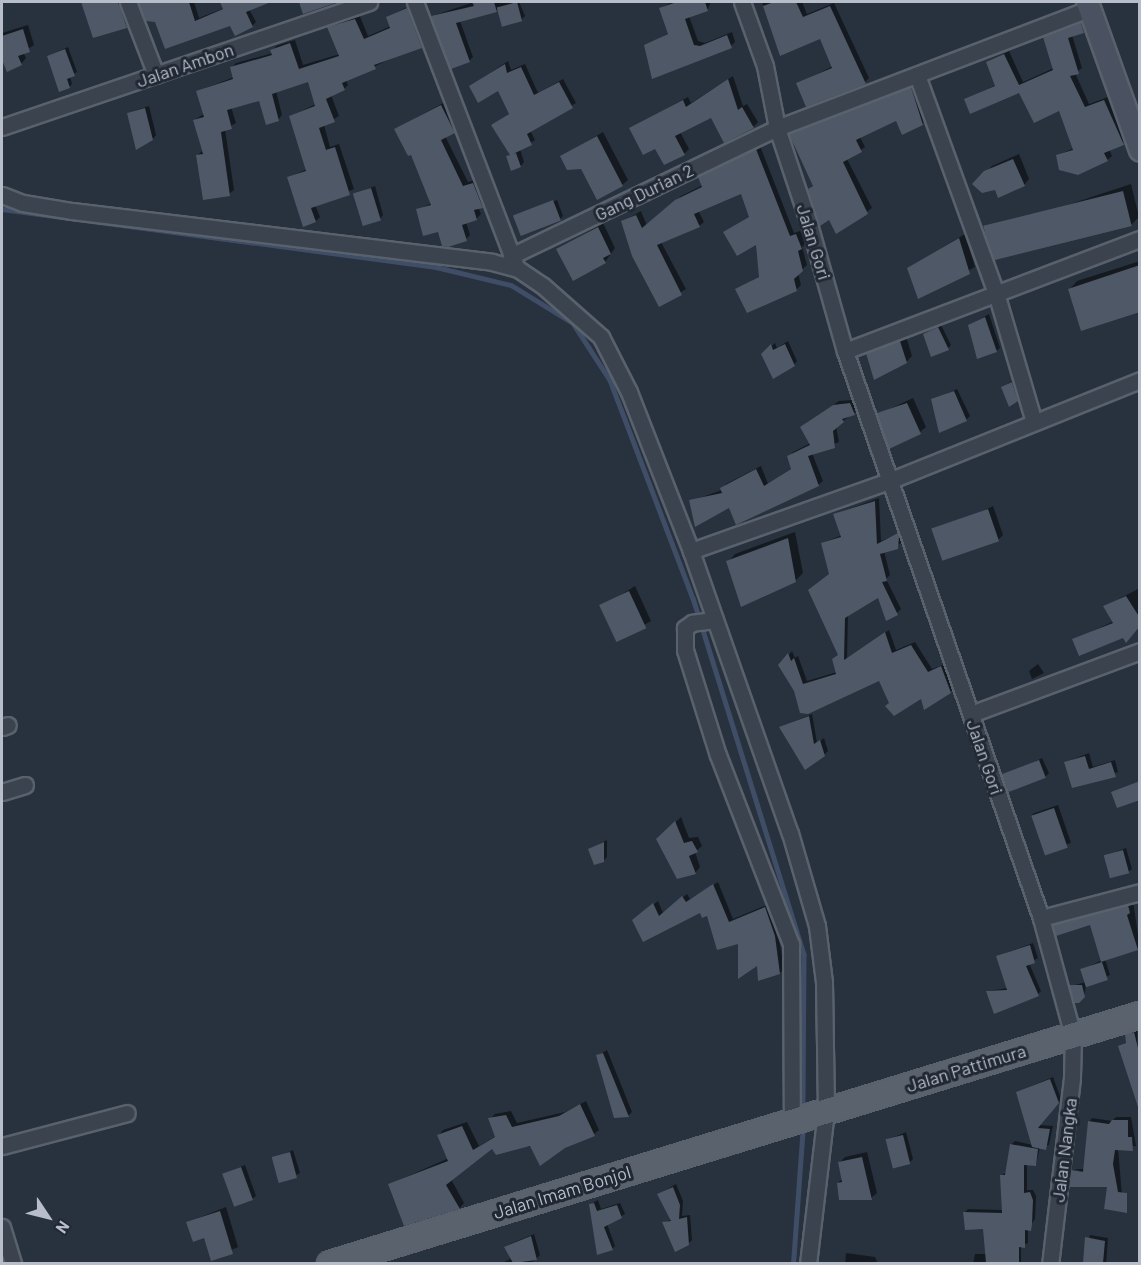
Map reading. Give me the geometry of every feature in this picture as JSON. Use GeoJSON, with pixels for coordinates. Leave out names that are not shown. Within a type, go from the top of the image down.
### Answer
{"type":"FeatureCollection","features":[{"type":"Feature","properties":{"kind":"main road"},"geometry":{"type":"LineString","coordinates":[[1088,5],[1140,150]]}},
{"type":"Feature","properties":{"kind":"main road","name":"Jalan Pattimura"},"geometry":{"type":"LineString","coordinates":[[793,1120],[1140,1015]]}},
{"type":"Feature","properties":{"kind":"main road","name":"Jalan Imam Bonjol"},"geometry":{"type":"LineString","coordinates":[[330,1263],[793,1120]]}},
{"type":"Feature","properties":{"kind":"street"},"geometry":{"type":"LineString","coordinates":[[128,2],[156,75]]}},
{"type":"Feature","properties":{"kind":"street","name":"Jalan Ambon"},"geometry":{"type":"LineString","coordinates":[[2,127],[369,2]]}},
{"type":"Feature","properties":{"kind":"street"},"geometry":{"type":"LineString","coordinates":[[415,2],[515,262],[567,304],[608,347],[691,551],[712,620],[790,833],[818,926],[824,982],[825,1111],[808,1263]]}},
{"type":"Feature","properties":{"kind":"street","name":"Jalan Gori"},"geometry":{"type":"LineString","coordinates":[[742,2],[765,66],[777,128],[845,351],[1041,918],[1073,1036]]}},
{"type":"Feature","properties":{"kind":"street","name":"Gang Durian 2"},"geometry":{"type":"LineString","coordinates":[[515,262],[777,128],[917,75],[1088,5]]}},
{"type":"Feature","properties":{"kind":"street"},"geometry":{"type":"LineString","coordinates":[[917,75],[996,293],[1034,422]]}},
{"type":"Feature","properties":{"kind":"street"},"geometry":{"type":"LineString","coordinates":[[2,195],[23,203],[72,211],[492,262],[515,262]]}},
{"type":"Feature","properties":{"kind":"street"},"geometry":{"type":"LineString","coordinates":[[845,351],[1140,238]]}},
{"type":"Feature","properties":{"kind":"street"},"geometry":{"type":"LineString","coordinates":[[691,551],[889,482],[1140,380]]}},
{"type":"Feature","properties":{"kind":"street"},"geometry":{"type":"LineString","coordinates":[[712,620],[692,623],[684,631],[685,650],[718,755],[791,944],[793,1120]]}},
{"type":"Feature","properties":{"kind":"street"},"geometry":{"type":"LineString","coordinates":[[970,714],[1140,651]]}},
{"type":"Feature","properties":{"kind":"street"},"geometry":{"type":"LineString","coordinates":[[2,792],[24,785]]}},
{"type":"Feature","properties":{"kind":"street"},"geometry":{"type":"LineString","coordinates":[[1041,918],[1140,892]]}},
{"type":"Feature","properties":{"kind":"street","name":"Jalan Nangka"},"geometry":{"type":"LineString","coordinates":[[1050,1263],[1072,1078],[1073,1036]]}},
{"type":"Feature","properties":{"kind":"street"},"geometry":{"type":"LineString","coordinates":[[2,1146],[127,1113]]}},
{"type":"Feature","properties":{"kind":"street"},"geometry":{"type":"LineString","coordinates":[[2,1227],[13,1263]]}},
{"type":"Feature","properties":{"kind":"building"},"geometry":{"type":"Polygon","coordinates":[[[81,2],[118,2],[127,28],[93,38],[81,2]]]}},
{"type":"Feature","properties":{"kind":"building"},"geometry":{"type":"Polygon","coordinates":[[[138,2],[189,2],[195,21],[223,9],[220,2],[271,2],[246,12],[253,27],[235,36],[230,26],[165,49],[155,22],[146,21],[138,2]]]}},
{"type":"Feature","properties":{"kind":"building"},"geometry":{"type":"Polygon","coordinates":[[[299,2],[338,2],[303,14],[299,2]]]}},
{"type":"Feature","properties":{"kind":"building"},"geometry":{"type":"Polygon","coordinates":[[[472,2],[494,2],[497,12],[456,23],[470,62],[451,69],[431,16],[474,6],[472,2]]]}},
{"type":"Feature","properties":{"kind":"building"},"geometry":{"type":"Polygon","coordinates":[[[517,2],[522,21],[502,27],[497,7],[517,2]]]}},
{"type":"Feature","properties":{"kind":"building"},"geometry":{"type":"Polygon","coordinates":[[[677,2],[705,2],[708,11],[685,19],[694,45],[700,46],[727,35],[732,48],[652,79],[644,45],[668,34],[659,8],[677,2]]]}},
{"type":"Feature","properties":{"kind":"building"},"geometry":{"type":"Polygon","coordinates":[[[774,2],[796,2],[803,17],[830,6],[866,84],[806,107],[796,83],[832,68],[820,39],[780,56],[763,6],[774,2]]]}},
{"type":"Feature","properties":{"kind":"building"},"geometry":{"type":"Polygon","coordinates":[[[407,8],[422,48],[374,65],[376,69],[342,83],[345,90],[326,99],[335,122],[319,128],[326,150],[335,147],[350,195],[311,208],[316,222],[303,227],[287,177],[306,171],[289,116],[315,106],[308,82],[272,94],[279,121],[266,125],[259,101],[227,110],[232,129],[221,132],[230,196],[203,200],[196,155],[203,154],[193,120],[204,117],[196,91],[233,79],[230,67],[272,55],[270,50],[290,43],[299,69],[339,56],[327,27],[355,19],[364,39],[390,28],[386,17],[407,8]]]}},
{"type":"Feature","properties":{"kind":"building"},"geometry":{"type":"Polygon","coordinates":[[[1081,23],[1084,33],[1068,38],[1079,74],[1070,76],[1085,107],[1104,100],[1124,145],[1104,153],[1108,161],[1078,175],[1059,170],[1056,155],[1073,150],[1059,111],[1034,123],[1019,93],[970,114],[964,99],[995,86],[986,62],[1004,54],[1019,85],[1053,70],[1043,37],[1081,23]]]}},
{"type":"Feature","properties":{"kind":"building"},"geometry":{"type":"Polygon","coordinates":[[[23,29],[30,52],[18,56],[22,65],[7,72],[2,60],[2,36],[23,29]]]}},
{"type":"Feature","properties":{"kind":"building"},"geometry":{"type":"Polygon","coordinates":[[[65,49],[75,76],[67,79],[70,88],[59,92],[47,56],[65,49]]]}},
{"type":"Feature","properties":{"kind":"building"},"geometry":{"type":"Polygon","coordinates":[[[505,64],[507,73],[521,67],[534,95],[559,82],[573,108],[527,134],[532,145],[513,154],[516,153],[521,167],[511,171],[506,156],[510,155],[491,125],[509,114],[498,91],[478,103],[469,86],[505,64]]]}},
{"type":"Feature","properties":{"kind":"building"},"geometry":{"type":"Polygon","coordinates":[[[728,79],[738,110],[742,107],[754,128],[724,143],[711,118],[675,136],[685,155],[664,165],[655,149],[643,155],[629,128],[683,100],[686,107],[728,79]]]}},
{"type":"Feature","properties":{"kind":"building"},"geometry":{"type":"Polygon","coordinates":[[[911,87],[923,125],[902,135],[896,121],[856,140],[862,152],[843,162],[868,214],[836,234],[829,220],[820,226],[808,189],[813,186],[789,134],[911,87]]]}},
{"type":"Feature","properties":{"kind":"building"},"geometry":{"type":"Polygon","coordinates":[[[441,105],[455,133],[441,140],[463,186],[473,183],[483,208],[474,210],[477,220],[462,225],[467,241],[448,247],[442,246],[438,232],[423,236],[416,209],[431,205],[411,155],[408,156],[394,129],[441,105]]]}},
{"type":"Feature","properties":{"kind":"building"},"geometry":{"type":"Polygon","coordinates":[[[145,108],[153,140],[136,150],[127,113],[145,108]]]}},
{"type":"Feature","properties":{"kind":"building"},"geometry":{"type":"Polygon","coordinates":[[[597,136],[623,186],[597,200],[581,169],[567,170],[560,156],[597,136]]]}},
{"type":"Feature","properties":{"kind":"building"},"geometry":{"type":"Polygon","coordinates":[[[756,149],[790,236],[796,234],[802,249],[798,251],[803,271],[794,279],[797,291],[747,313],[735,289],[759,277],[756,245],[737,256],[723,232],[749,217],[741,194],[694,214],[700,227],[657,245],[682,295],[659,307],[632,256],[621,221],[636,215],[642,228],[675,200],[702,187],[698,177],[756,149]]]}},
{"type":"Feature","properties":{"kind":"building"},"geometry":{"type":"Polygon","coordinates":[[[1013,159],[1025,186],[998,198],[995,190],[982,193],[972,184],[984,171],[1013,159]]]}},
{"type":"Feature","properties":{"kind":"building"},"geometry":{"type":"Polygon","coordinates":[[[371,188],[381,221],[363,226],[353,194],[371,188]]]}},
{"type":"Feature","properties":{"kind":"building"},"geometry":{"type":"Polygon","coordinates":[[[1123,191],[1132,226],[992,261],[983,226],[1123,191]]]}},
{"type":"Feature","properties":{"kind":"building"},"geometry":{"type":"Polygon","coordinates":[[[553,200],[561,221],[521,236],[513,215],[553,200]]]}},
{"type":"Feature","properties":{"kind":"building"},"geometry":{"type":"Polygon","coordinates":[[[598,227],[611,254],[603,258],[606,263],[573,281],[556,249],[598,227]]]}},
{"type":"Feature","properties":{"kind":"building"},"geometry":{"type":"Polygon","coordinates":[[[959,238],[970,274],[918,299],[907,268],[959,238]]]}},
{"type":"Feature","properties":{"kind":"building"},"geometry":{"type":"Polygon","coordinates":[[[1140,265],[1140,312],[1081,331],[1068,289],[1140,265]]]}},
{"type":"Feature","properties":{"kind":"building"},"geometry":{"type":"Polygon","coordinates":[[[985,317],[997,352],[977,359],[968,325],[985,317]]]}},
{"type":"Feature","properties":{"kind":"building"},"geometry":{"type":"Polygon","coordinates":[[[938,327],[949,350],[931,357],[923,334],[938,327]]]}},
{"type":"Feature","properties":{"kind":"building"},"geometry":{"type":"Polygon","coordinates":[[[900,341],[907,363],[874,380],[866,353],[900,341]]]}},
{"type":"Feature","properties":{"kind":"building"},"geometry":{"type":"Polygon","coordinates":[[[771,344],[773,350],[785,344],[795,366],[773,379],[761,354],[771,344]]]}},
{"type":"Feature","properties":{"kind":"building"},"geometry":{"type":"Polygon","coordinates":[[[1012,382],[1018,401],[1009,407],[1001,387],[1012,382]]]}},
{"type":"Feature","properties":{"kind":"building"},"geometry":{"type":"Polygon","coordinates":[[[954,391],[967,421],[939,433],[931,399],[954,391]]]}},
{"type":"Feature","properties":{"kind":"building"},"geometry":{"type":"Polygon","coordinates":[[[850,403],[855,415],[842,419],[844,422],[833,431],[835,448],[808,456],[819,486],[736,525],[729,508],[695,527],[689,500],[722,493],[720,488],[756,469],[764,486],[791,469],[787,456],[810,445],[800,427],[833,405],[850,403]]]}},
{"type":"Feature","properties":{"kind":"building"},"geometry":{"type":"Polygon","coordinates":[[[907,403],[921,434],[889,449],[877,413],[907,403]]]}},
{"type":"Feature","properties":{"kind":"building"},"geometry":{"type":"Polygon","coordinates":[[[875,501],[877,544],[898,533],[899,537],[898,549],[880,554],[887,581],[882,582],[898,615],[886,621],[878,598],[845,618],[844,660],[885,632],[892,653],[911,645],[928,672],[941,666],[951,693],[924,710],[921,699],[894,716],[885,706],[889,703],[879,681],[808,714],[800,713],[794,691],[778,665],[788,653],[791,661],[794,658],[803,684],[836,674],[832,659],[838,655],[808,590],[829,574],[821,543],[841,537],[833,514],[875,501]]]}},
{"type":"Feature","properties":{"kind":"building"},"geometry":{"type":"Polygon","coordinates":[[[988,509],[999,541],[942,561],[931,529],[988,509]]]}},
{"type":"Feature","properties":{"kind":"building"},"geometry":{"type":"Polygon","coordinates":[[[788,538],[796,582],[741,607],[726,561],[788,538]]]}},
{"type":"Feature","properties":{"kind":"building"},"geometry":{"type":"Polygon","coordinates":[[[629,591],[646,628],[616,642],[599,605],[629,591]]]}},
{"type":"Feature","properties":{"kind":"building"},"geometry":{"type":"Polygon","coordinates":[[[1126,596],[1140,618],[1140,626],[1126,643],[1123,638],[1079,656],[1072,639],[1113,623],[1103,606],[1126,596]]]}},
{"type":"Feature","properties":{"kind":"building"},"geometry":{"type":"Polygon","coordinates":[[[809,716],[814,744],[820,740],[825,756],[805,770],[779,727],[809,716]]]}},
{"type":"Feature","properties":{"kind":"building"},"geometry":{"type":"Polygon","coordinates":[[[1085,756],[1089,769],[1111,762],[1116,777],[1072,788],[1064,762],[1085,756]]]}},
{"type":"Feature","properties":{"kind":"building"},"geometry":{"type":"Polygon","coordinates":[[[1039,760],[1046,778],[1008,792],[1002,774],[1039,760]]]}},
{"type":"Feature","properties":{"kind":"building"},"geometry":{"type":"Polygon","coordinates":[[[1140,781],[1140,800],[1117,808],[1111,792],[1140,781]]]}},
{"type":"Feature","properties":{"kind":"building"},"geometry":{"type":"Polygon","coordinates":[[[1054,808],[1068,848],[1045,856],[1031,816],[1054,808]]]}},
{"type":"Feature","properties":{"kind":"building"},"geometry":{"type":"Polygon","coordinates":[[[675,821],[684,843],[692,841],[698,852],[689,856],[696,874],[677,879],[656,839],[675,821]]]}},
{"type":"Feature","properties":{"kind":"building"},"geometry":{"type":"Polygon","coordinates":[[[604,842],[604,862],[594,865],[588,849],[604,842]]]}},
{"type":"Feature","properties":{"kind":"building"},"geometry":{"type":"Polygon","coordinates":[[[1123,850],[1129,873],[1110,878],[1104,855],[1123,850]]]}},
{"type":"Feature","properties":{"kind":"building"},"geometry":{"type":"Polygon","coordinates":[[[713,884],[729,922],[765,907],[775,936],[780,974],[758,981],[757,966],[738,979],[738,944],[717,950],[707,916],[702,918],[700,913],[643,942],[632,920],[653,903],[659,916],[682,896],[686,902],[713,884]]]}},
{"type":"Feature","properties":{"kind":"building"},"geometry":{"type":"Polygon","coordinates":[[[1128,905],[1130,913],[1127,915],[1138,950],[1101,962],[1090,925],[1056,936],[1053,925],[1128,905]]]}},
{"type":"Feature","properties":{"kind":"building"},"geometry":{"type":"Polygon","coordinates":[[[1030,945],[1035,963],[1026,966],[1039,996],[994,1014],[986,991],[1007,990],[996,956],[1030,945]]]}},
{"type":"Feature","properties":{"kind":"building"},"geometry":{"type":"Polygon","coordinates":[[[1102,962],[1108,980],[1086,987],[1080,969],[1102,962]]]}},
{"type":"Feature","properties":{"kind":"building"},"geometry":{"type":"Polygon","coordinates":[[[1069,985],[1082,985],[1085,997],[1079,1003],[1074,1003],[1069,985]]]}},
{"type":"Feature","properties":{"kind":"building"},"geometry":{"type":"Polygon","coordinates":[[[1134,1032],[1140,1056],[1138,1107],[1118,1046],[1126,1043],[1125,1034],[1134,1032]]]}},
{"type":"Feature","properties":{"kind":"building"},"geometry":{"type":"Polygon","coordinates":[[[603,1053],[629,1117],[614,1118],[596,1055],[603,1053]]]}},
{"type":"Feature","properties":{"kind":"building"},"geometry":{"type":"Polygon","coordinates":[[[1050,1079],[1059,1103],[1038,1128],[1050,1129],[1046,1150],[1032,1147],[1016,1092],[1050,1079]]]}},
{"type":"Feature","properties":{"kind":"building"},"geometry":{"type":"Polygon","coordinates":[[[580,1104],[595,1136],[565,1148],[540,1166],[530,1146],[496,1155],[492,1149],[446,1185],[460,1209],[404,1226],[388,1184],[448,1161],[437,1135],[462,1126],[473,1150],[495,1137],[488,1118],[506,1115],[512,1127],[559,1116],[580,1104]]]}},
{"type":"Feature","properties":{"kind":"building"},"geometry":{"type":"Polygon","coordinates":[[[1112,1120],[1128,1120],[1128,1137],[1132,1137],[1133,1151],[1115,1150],[1113,1164],[1118,1192],[1127,1193],[1127,1213],[1104,1209],[1107,1187],[1069,1187],[1071,1170],[1083,1172],[1088,1121],[1109,1124],[1112,1120]]]}},
{"type":"Feature","properties":{"kind":"building"},"geometry":{"type":"Polygon","coordinates":[[[903,1135],[910,1164],[893,1168],[886,1139],[903,1135]]]}},
{"type":"Feature","properties":{"kind":"building"},"geometry":{"type":"Polygon","coordinates":[[[1010,1144],[1038,1149],[1036,1166],[1024,1165],[1024,1193],[1030,1192],[1033,1200],[1031,1231],[1025,1230],[1025,1248],[1019,1247],[1019,1263],[986,1263],[983,1229],[965,1230],[963,1212],[1002,1213],[1000,1175],[1005,1175],[1010,1144]]]}},
{"type":"Feature","properties":{"kind":"building"},"geometry":{"type":"Polygon","coordinates":[[[290,1152],[297,1178],[279,1183],[272,1157],[290,1152]]]}},
{"type":"Feature","properties":{"kind":"building"},"geometry":{"type":"Polygon","coordinates":[[[862,1157],[872,1200],[839,1200],[837,1183],[842,1182],[838,1162],[862,1157]]]}},
{"type":"Feature","properties":{"kind":"building"},"geometry":{"type":"Polygon","coordinates":[[[241,1167],[253,1200],[234,1207],[222,1174],[241,1167]]]}},
{"type":"Feature","properties":{"kind":"building"},"geometry":{"type":"Polygon","coordinates":[[[673,1187],[680,1205],[679,1219],[687,1217],[689,1245],[675,1252],[662,1222],[671,1221],[657,1194],[673,1187]]]}},
{"type":"Feature","properties":{"kind":"building"},"geometry":{"type":"Polygon","coordinates":[[[594,1203],[597,1211],[617,1205],[622,1218],[604,1227],[613,1250],[597,1255],[589,1204],[594,1203]]]}},
{"type":"Feature","properties":{"kind":"building"},"geometry":{"type":"Polygon","coordinates":[[[220,1211],[233,1254],[211,1261],[204,1238],[193,1242],[186,1222],[220,1211]]]}},
{"type":"Feature","properties":{"kind":"building"},"geometry":{"type":"Polygon","coordinates":[[[531,1236],[537,1260],[513,1263],[504,1247],[531,1236]]]}},
{"type":"Feature","properties":{"kind":"building"},"geometry":{"type":"Polygon","coordinates":[[[1085,1237],[1105,1241],[1103,1263],[1083,1263],[1085,1237]]]}},
{"type":"Feature","properties":{"kind":"waterway"},"geometry":{"type":"LineString","coordinates":[[2,209],[436,267],[511,285],[573,323],[610,380],[693,598],[804,954],[803,1111]]}},
{"type":"Feature","properties":{"kind":"waterway"},"geometry":{"type":"LineString","coordinates":[[793,1264],[803,1126]]}}]}
